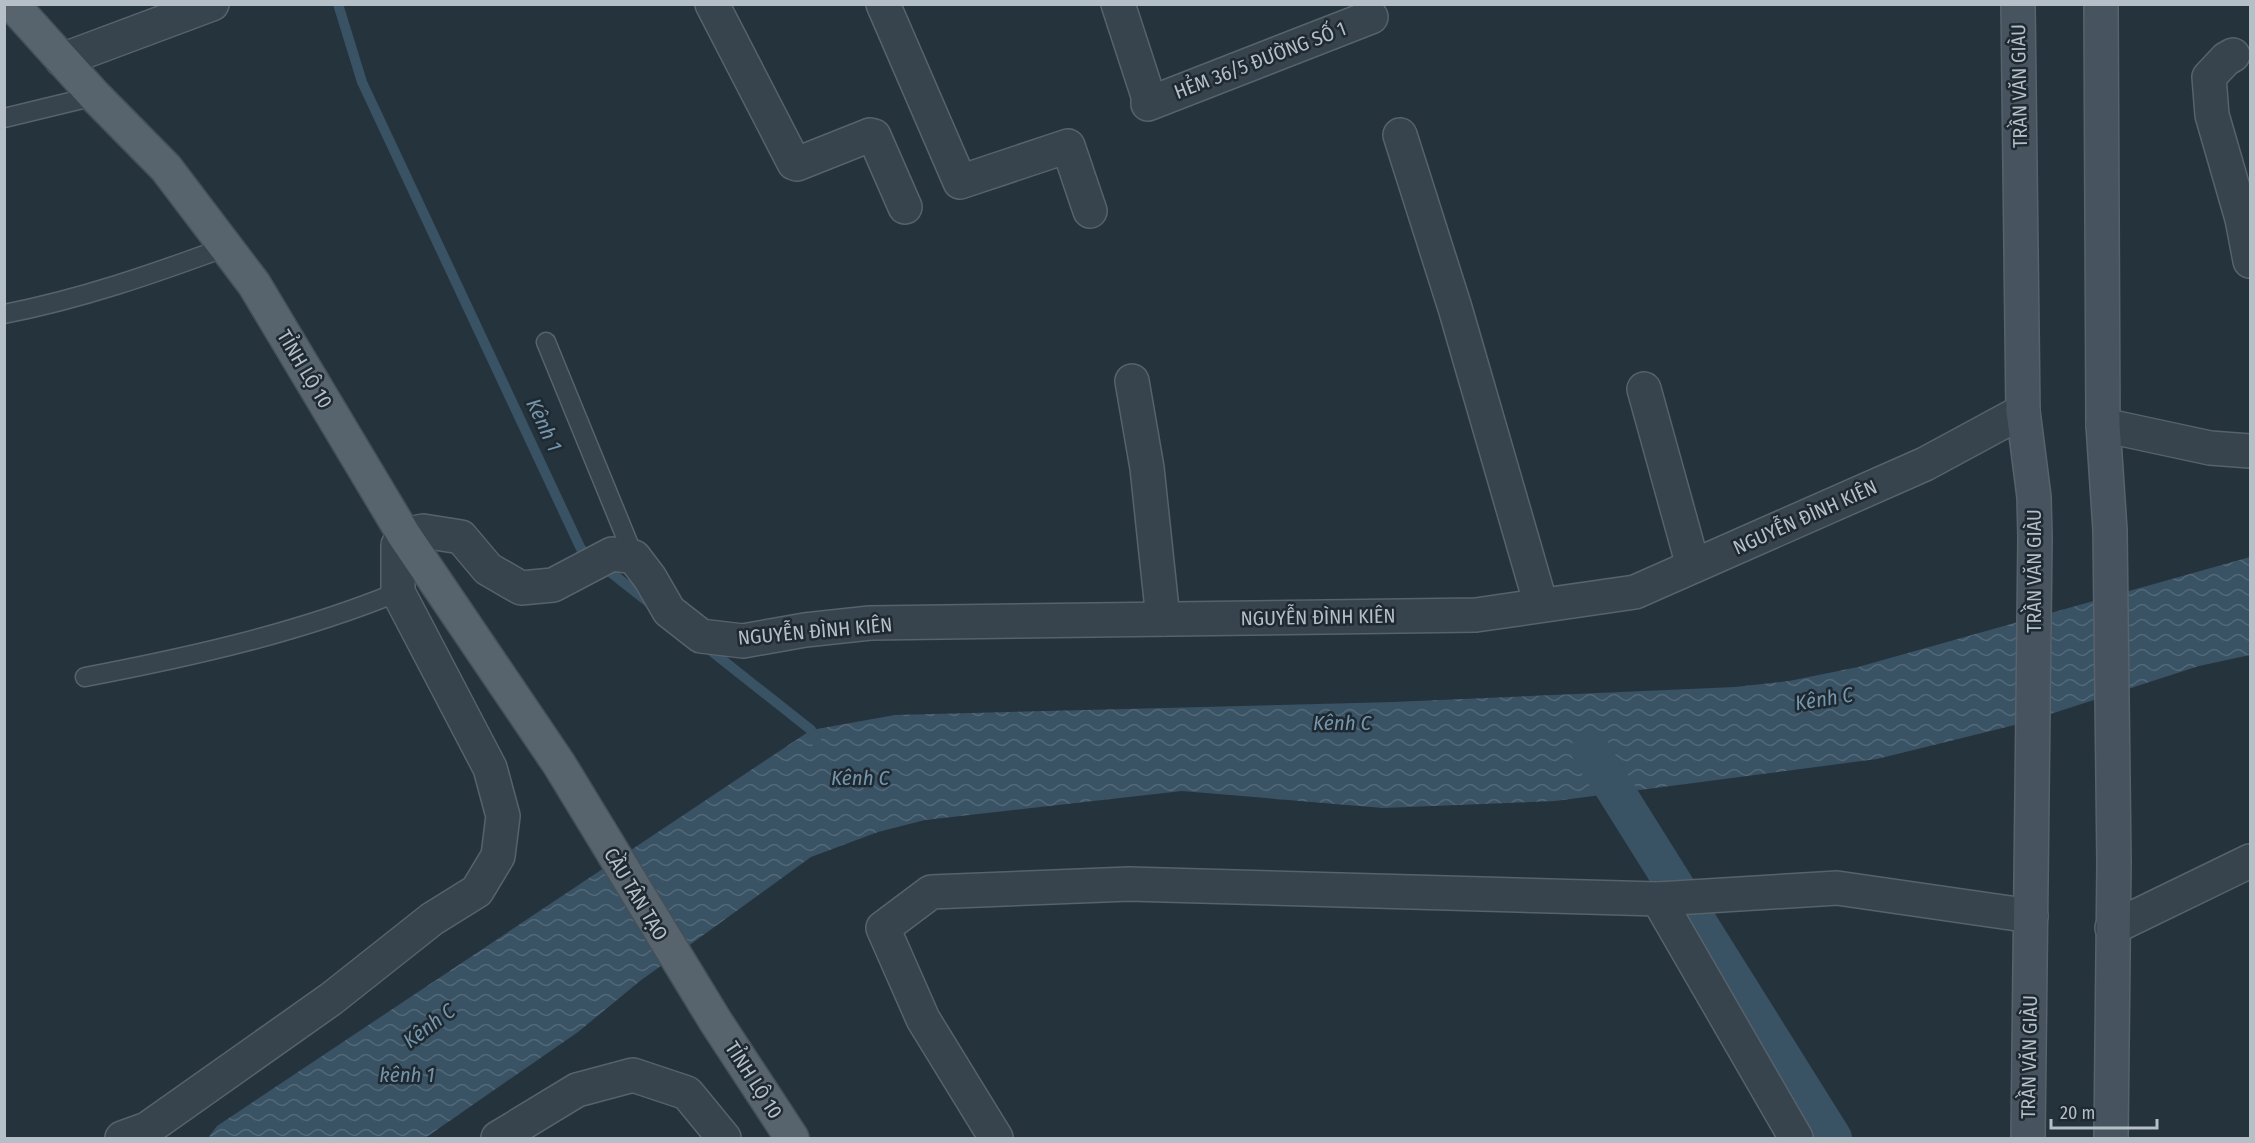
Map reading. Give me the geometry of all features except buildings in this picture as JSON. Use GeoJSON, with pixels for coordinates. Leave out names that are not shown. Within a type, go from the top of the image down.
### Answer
{"type":"FeatureCollection","features":[{"type":"Feature","properties":{"kind":"main road","name":"TỈNH LỘ 10"},"geometry":{"type":"LineString","coordinates":[[12,4],[95,96],[166,168],[254,284],[404,535],[558,764]]}},
{"type":"Feature","properties":{"kind":"main road","name":"TRẦN VĂN GIÀU"},"geometry":{"type":"LineString","coordinates":[[2018,4],[2023,411],[2034,497],[2028,1138]]}},
{"type":"Feature","properties":{"kind":"main road"},"geometry":{"type":"LineString","coordinates":[[2101,4],[2103,425],[2108,472],[2114,863],[2111,1138]]}},
{"type":"Feature","properties":{"kind":"main road","name":"CẦU TÂN TẠO"},"geometry":{"type":"LineString","coordinates":[[558,764],[716,1022]]}},
{"type":"Feature","properties":{"kind":"main road","name":"TỈNH LỘ 10"},"geometry":{"type":"LineString","coordinates":[[716,1022],[792,1138]]}},
{"type":"Feature","properties":{"kind":"street"},"geometry":{"type":"LineString","coordinates":[[62,60],[212,4]]}},
{"type":"Feature","properties":{"kind":"street"},"geometry":{"type":"LineString","coordinates":[[712,4],[794,163],[797,164],[870,135],[874,136],[905,207]]}},
{"type":"Feature","properties":{"kind":"street"},"geometry":{"type":"LineString","coordinates":[[883,4],[960,182],[1068,146],[1090,211]]}},
{"type":"Feature","properties":{"kind":"street","name":"HẺM 36/5 ĐƯỜNG SỐ 1"},"geometry":{"type":"LineString","coordinates":[[1126,7],[1148,104],[1371,17]]}},
{"type":"Feature","properties":{"kind":"street"},"geometry":{"type":"LineString","coordinates":[[2233,55],[2209,77],[2212,115],[2242,219],[2250,261]]}},
{"type":"Feature","properties":{"kind":"street"},"geometry":{"type":"LineString","coordinates":[[1401,135],[1455,308],[1541,605]]}},
{"type":"Feature","properties":{"kind":"street"},"geometry":{"type":"LineString","coordinates":[[1132,381],[1147,468],[1163,619]]}},
{"type":"Feature","properties":{"kind":"street"},"geometry":{"type":"LineString","coordinates":[[1644,389],[1693,566]]}},
{"type":"Feature","properties":{"kind":"street","name":"NGUYỄN ĐÌNH KIÊN"},"geometry":{"type":"LineString","coordinates":[[623,556],[669,611],[701,636],[743,641],[805,630],[870,623],[1476,615],[1635,592],[1925,464],[2023,411]]}},
{"type":"Feature","properties":{"kind":"street"},"geometry":{"type":"LineString","coordinates":[[2103,425],[2210,448],[2250,451]]}},
{"type":"Feature","properties":{"kind":"street"},"geometry":{"type":"LineString","coordinates":[[122,1138],[147,1129],[331,999],[432,920],[477,891],[498,856],[503,816],[490,768],[398,592],[398,545],[404,535],[423,531],[461,537],[488,569],[521,588],[553,585],[623,556]]}},
{"type":"Feature","properties":{"kind":"street"},"geometry":{"type":"LineString","coordinates":[[2112,928],[2250,861]]}},
{"type":"Feature","properties":{"kind":"street"},"geometry":{"type":"LineString","coordinates":[[996,1138],[923,1019],[883,928],[931,892],[1129,884],[1667,898],[1837,888],[2031,916]]}},
{"type":"Feature","properties":{"kind":"street"},"geometry":{"type":"LineString","coordinates":[[1667,898],[1796,1138]]}},
{"type":"Feature","properties":{"kind":"street"},"geometry":{"type":"LineString","coordinates":[[498,1138],[577,1090],[633,1076],[687,1093],[724,1138]]}},
{"type":"Feature","properties":{"kind":"lane"},"geometry":{"type":"LineString","coordinates":[[4,118],[95,96]]}},
{"type":"Feature","properties":{"kind":"lane"},"geometry":{"type":"LineString","coordinates":[[4,314],[47,306],[129,282],[226,248]]}},
{"type":"Feature","properties":{"kind":"lane"},"geometry":{"type":"LineString","coordinates":[[546,342],[623,556]]}},
{"type":"Feature","properties":{"kind":"lane"},"geometry":{"type":"LineString","coordinates":[[85,677],[268,635],[345,614],[398,592]]}},
{"type":"Feature","properties":{"kind":"water","name":"Kênh C"},"geometry":{"type":"Polygon","coordinates":[[[2250,557],[2250,655],[2199,666],[2023,723],[1877,759],[1555,801],[1383,808],[1182,791],[925,820],[878,832],[811,857],[640,981],[578,1032],[425,1138],[208,1138],[217,1126],[811,730],[895,715],[1394,702],[1735,687],[1789,681],[1858,667],[2250,557]]]}},
{"type":"Feature","properties":{"kind":"waterway","name":"Kênh 1"},"geometry":{"type":"LineString","coordinates":[[338,4],[362,82],[581,549],[652,605]]}},
{"type":"Feature","properties":{"kind":"waterway","name":"Kênh 1"},"geometry":{"type":"LineString","coordinates":[[705,646],[811,730],[817,743]]}},
{"type":"Feature","properties":{"kind":"waterway"},"geometry":{"type":"LineString","coordinates":[[1590,750],[1833,1138]]}},
{"type":"Feature","properties":{"kind":"water label","name":"kênh 1"},"geometry":{"type":"Point","coordinates":[407,1075]}}]}
